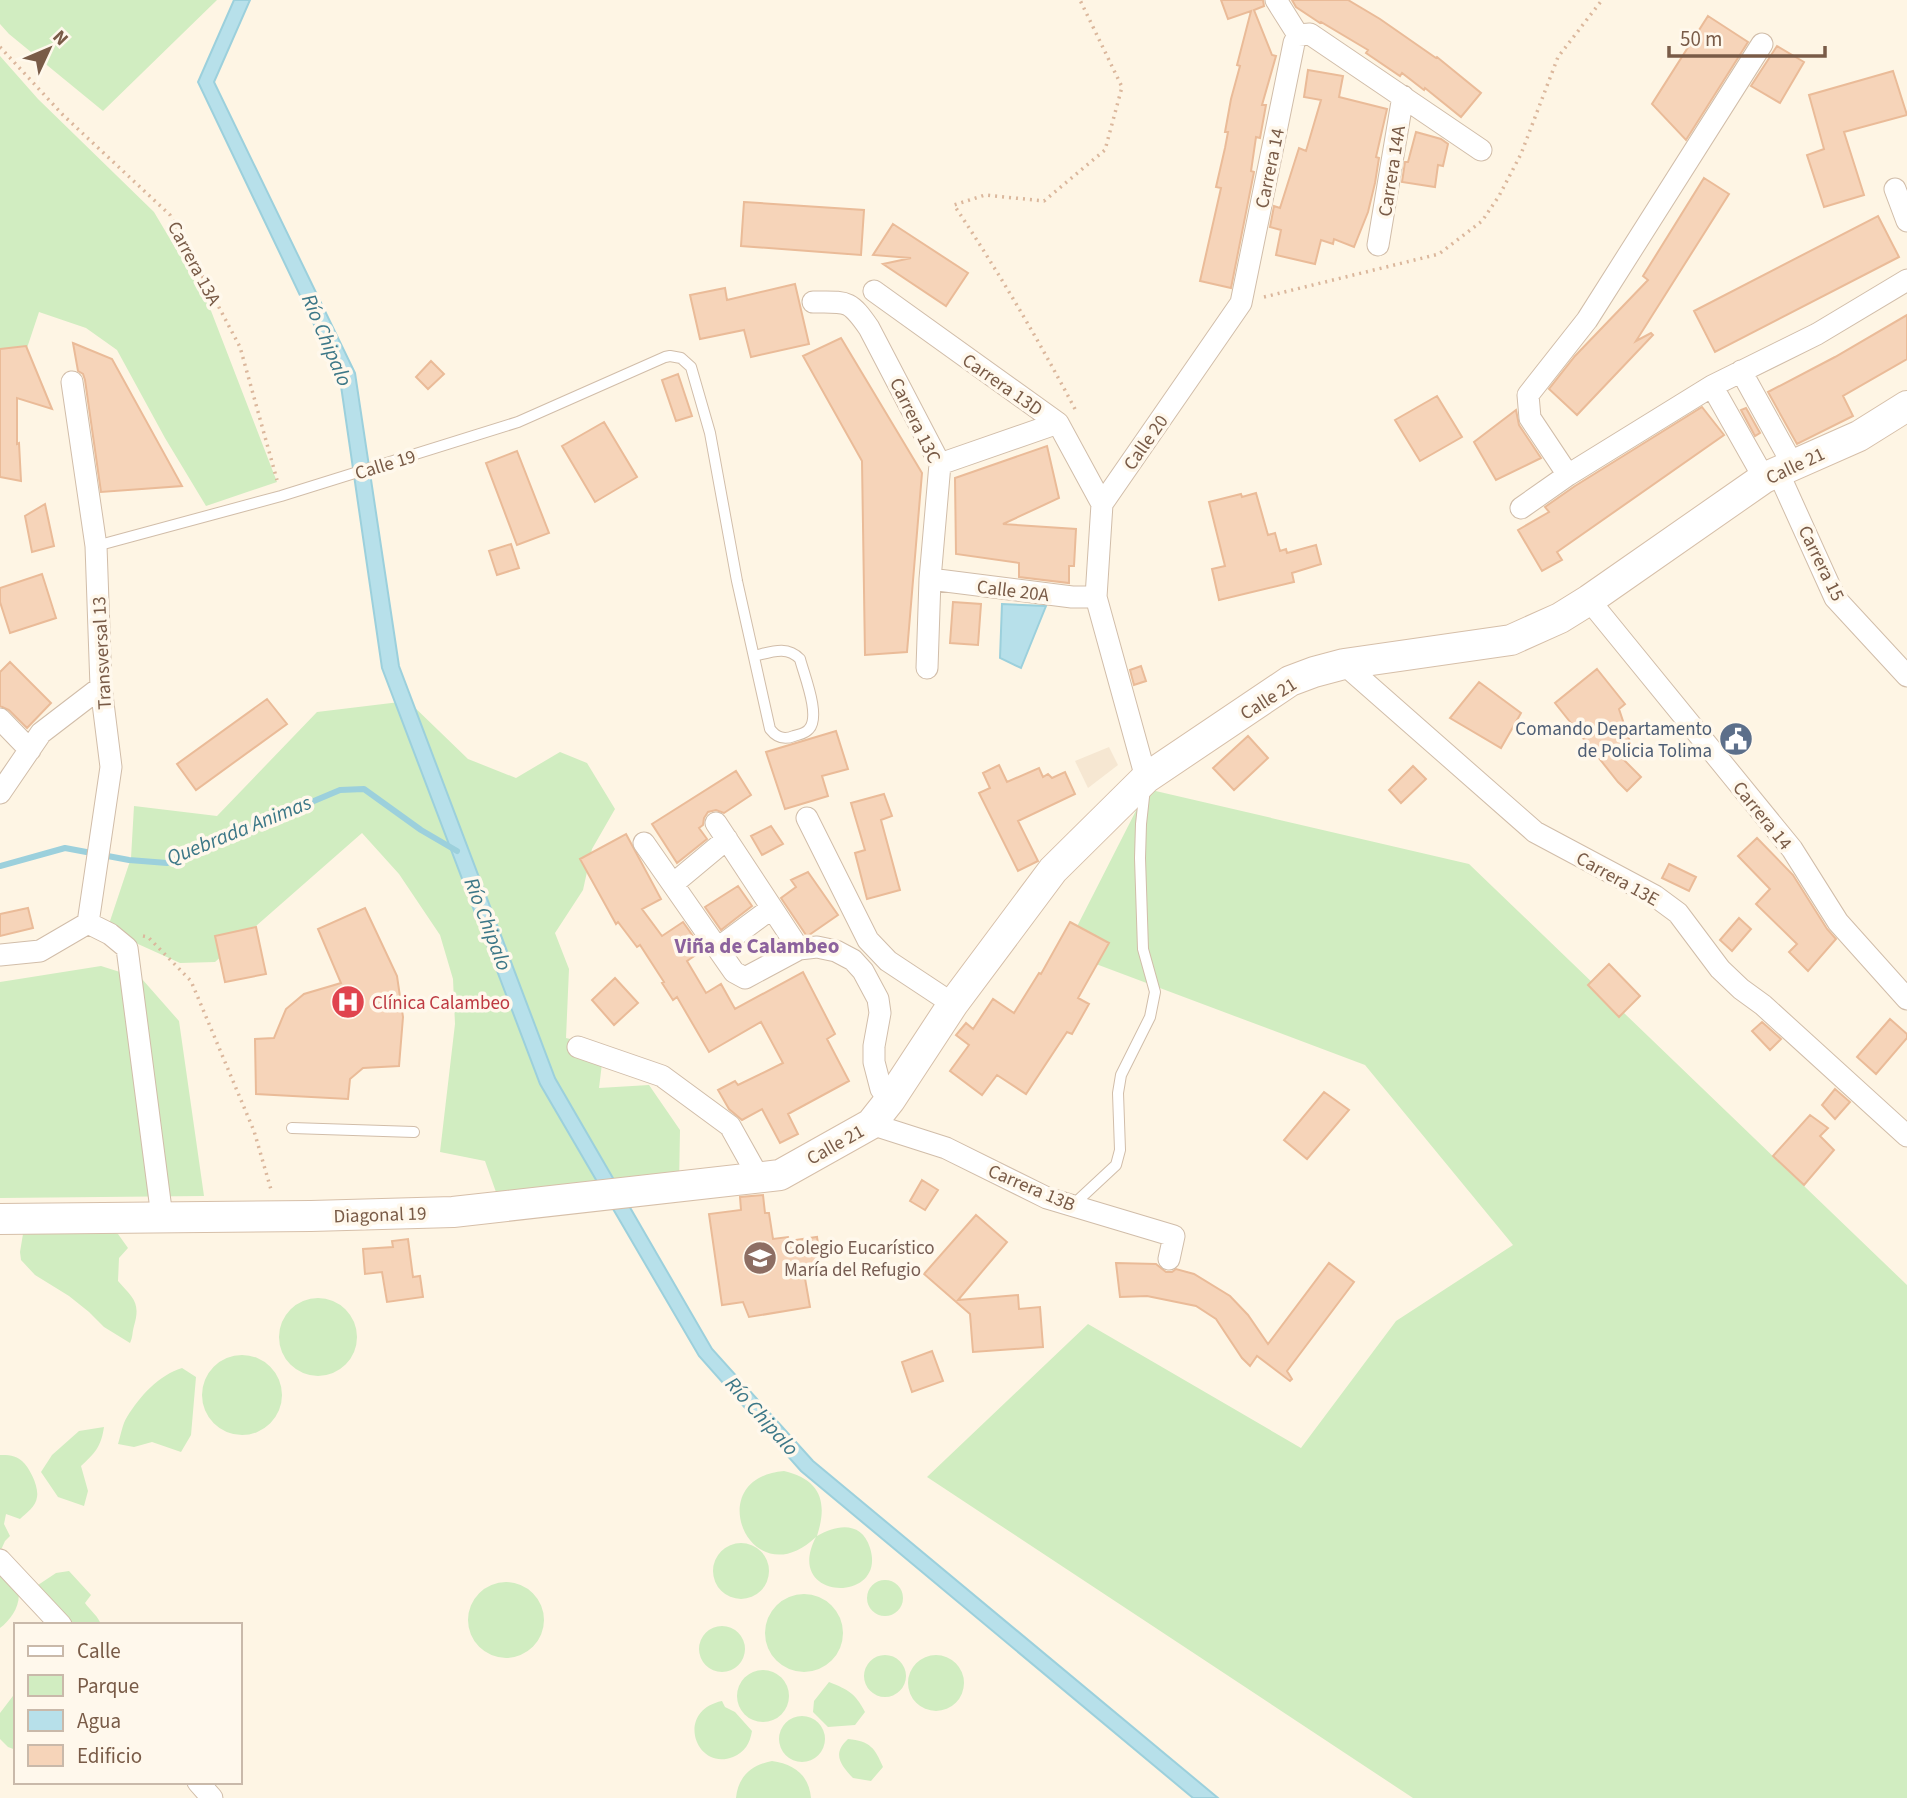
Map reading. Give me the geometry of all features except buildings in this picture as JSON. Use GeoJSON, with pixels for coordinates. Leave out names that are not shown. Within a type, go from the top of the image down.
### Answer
{"type":"FeatureCollection","features":[{"type":"Feature","properties":{"kind":"street"},"geometry":{"type":"LineString","coordinates":[[1276,0],[1298,34],[1310,34],[1481,150]]}},
{"type":"Feature","properties":{"kind":"street","name":"Carrera 14"},"geometry":{"type":"LineString","coordinates":[[1241,303],[1298,34]]}},
{"type":"Feature","properties":{"kind":"street"},"geometry":{"type":"LineString","coordinates":[[1568,475],[1531,418],[1528,395],[1587,320],[1762,44]]}},
{"type":"Feature","properties":{"kind":"street","name":"Carrera 14A"},"geometry":{"type":"LineString","coordinates":[[1378,245],[1403,96]]}},
{"type":"Feature","properties":{"kind":"street"},"geometry":{"type":"LineString","coordinates":[[1895,189],[1907,221]]}},
{"type":"Feature","properties":{"kind":"street"},"geometry":{"type":"LineString","coordinates":[[1521,508],[1568,475],[1712,386],[1817,334],[1907,281]]}},
{"type":"Feature","properties":{"kind":"street","name":"Carrera 13D"},"geometry":{"type":"LineString","coordinates":[[874,291],[1058,423],[1102,504]]}},
{"type":"Feature","properties":{"kind":"street","name":"Carrera 13C"},"geometry":{"type":"LineString","coordinates":[[813,302],[841,302],[856,309],[869,328],[940,464],[930,579],[927,668]]}},
{"type":"Feature","properties":{"kind":"street","name":"Calle 20"},"geometry":{"type":"LineString","coordinates":[[1102,504],[1241,303]]}},
{"type":"Feature","properties":{"kind":"street"},"geometry":{"type":"LineString","coordinates":[[1741,371],[1778,472]]}},
{"type":"Feature","properties":{"kind":"street","name":"Transversal 13"},"geometry":{"type":"LineString","coordinates":[[72,382],[96,547],[101,687],[111,767],[88,923]]}},
{"type":"Feature","properties":{"kind":"street"},"geometry":{"type":"LineString","coordinates":[[1712,386],[1778,472]]}},
{"type":"Feature","properties":{"kind":"street","name":"Calle 21"},"geometry":{"type":"LineString","coordinates":[[759,1178],[780,1175],[871,1124],[890,1100],[953,1004],[1053,870],[1146,778],[1290,681],[1345,664],[1511,640],[1560,618],[1589,600],[1778,472],[1859,436],[1907,406]]}},
{"type":"Feature","properties":{"kind":"street"},"geometry":{"type":"LineString","coordinates":[[940,464],[1058,423]]}},
{"type":"Feature","properties":{"kind":"street","name":"Carrera 15"},"geometry":{"type":"LineString","coordinates":[[1778,472],[1835,598],[1907,676]]}},
{"type":"Feature","properties":{"kind":"street"},"geometry":{"type":"LineString","coordinates":[[1102,504],[1096,597],[1146,778]]}},
{"type":"Feature","properties":{"kind":"street","name":"Calle 20A"},"geometry":{"type":"LineString","coordinates":[[930,579],[1072,597],[1096,597]]}},
{"type":"Feature","properties":{"kind":"street","name":"Carrera 14"},"geometry":{"type":"LineString","coordinates":[[1589,600],[1792,849],[1838,922],[1907,999]]}},
{"type":"Feature","properties":{"kind":"street","name":"Carrera 13E"},"geometry":{"type":"LineString","coordinates":[[1345,664],[1535,832],[1655,896],[1678,913],[1720,969],[1741,989],[1763,1004],[1907,1136]]}},
{"type":"Feature","properties":{"kind":"street"},"geometry":{"type":"LineString","coordinates":[[0,793],[41,733],[101,687]]}},
{"type":"Feature","properties":{"kind":"street"},"geometry":{"type":"LineString","coordinates":[[0,719],[30,750]]}},
{"type":"Feature","properties":{"kind":"street"},"geometry":{"type":"LineString","coordinates":[[807,818],[868,940],[888,961],[953,1004]]}},
{"type":"Feature","properties":{"kind":"street"},"geometry":{"type":"LineString","coordinates":[[673,884],[721,831],[799,949]]}},
{"type":"Feature","properties":{"kind":"street"},"geometry":{"type":"LineString","coordinates":[[644,843],[734,972],[745,978],[799,949],[817,947],[836,951],[853,960],[863,971],[878,999],[880,1013],[874,1062],[881,1089],[890,1100]]}},
{"type":"Feature","properties":{"kind":"street"},"geometry":{"type":"LineString","coordinates":[[718,948],[772,908]]}},
{"type":"Feature","properties":{"kind":"street"},"geometry":{"type":"LineString","coordinates":[[0,956],[40,951],[88,923],[110,934],[127,948],[162,1217]]}},
{"type":"Feature","properties":{"kind":"street"},"geometry":{"type":"LineString","coordinates":[[578,1047],[662,1076],[730,1126],[759,1178]]}},
{"type":"Feature","properties":{"kind":"street","name":"Carrera 13B"},"geometry":{"type":"LineString","coordinates":[[871,1124],[946,1148],[1047,1198],[1174,1236],[1169,1259]]}},
{"type":"Feature","properties":{"kind":"street","name":"Diagonal 19"},"geometry":{"type":"LineString","coordinates":[[0,1219],[311,1216],[475,1210],[759,1178]]}},
{"type":"Feature","properties":{"kind":"street"},"geometry":{"type":"LineString","coordinates":[[0,1560],[59,1623]]}},
{"type":"Feature","properties":{"kind":"street"},"geometry":{"type":"LineString","coordinates":[[200,1784],[212,1798]]}},
{"type":"Feature","properties":{"kind":"lane","name":"Calle 19"},"geometry":{"type":"LineString","coordinates":[[96,547],[281,496],[518,422],[670,356],[681,358],[691,367],[710,433],[737,581],[754,656]]}},
{"type":"Feature","properties":{"kind":"lane"},"geometry":{"type":"LineString","coordinates":[[782,650],[794,653],[800,659],[814,713],[812,725],[806,732],[786,739],[776,736],[770,729],[754,656],[782,650]]}},
{"type":"Feature","properties":{"kind":"lane"},"geometry":{"type":"LineString","coordinates":[[1073,1206],[1116,1165],[1120,1150],[1118,1093],[1121,1075],[1150,1017],[1156,992],[1143,949],[1140,858],[1146,778]]}},
{"type":"Feature","properties":{"kind":"lane"},"geometry":{"type":"LineString","coordinates":[[292,1128],[414,1132]]}},
{"type":"Feature","properties":{"kind":"path"},"geometry":{"type":"LineString","coordinates":[[1080,0],[1122,87],[1105,150],[1044,201],[985,195],[954,205],[1052,365],[1080,420]]}},
{"type":"Feature","properties":{"kind":"path"},"geometry":{"type":"LineString","coordinates":[[1510,174],[1521,154],[1558,57],[1602,0]]}},
{"type":"Feature","properties":{"kind":"path","name":"Carrera 13A"},"geometry":{"type":"LineString","coordinates":[[0,47],[63,115],[170,215],[240,347],[281,496]]}},
{"type":"Feature","properties":{"kind":"path"},"geometry":{"type":"LineString","coordinates":[[110,934],[148,937],[191,981],[254,1131],[278,1215]]}},
{"type":"Feature","properties":{"kind":"shaded area"},"geometry":{"type":"Polygon","coordinates":[[[1109,747],[1118,765],[1088,788],[1075,761],[1109,747]]]}},
{"type":"Feature","properties":{"kind":"green space"},"geometry":{"type":"Polygon","coordinates":[[[0,0],[217,0],[103,111],[9,34],[0,24],[0,0]]]}},
{"type":"Feature","properties":{"kind":"green space"},"geometry":{"type":"Polygon","coordinates":[[[0,56],[38,99],[154,212],[208,303],[277,482],[206,506],[117,350],[86,328],[39,312],[9,402],[0,403],[0,56]]]}},
{"type":"Feature","properties":{"kind":"green space"},"geometry":{"type":"Polygon","coordinates":[[[408,701],[468,759],[516,778],[560,752],[587,763],[615,809],[592,849],[583,890],[555,933],[569,969],[566,1038],[604,1047],[599,1088],[649,1085],[680,1130],[679,1184],[497,1195],[485,1161],[440,1152],[455,1024],[453,979],[440,935],[399,874],[362,833],[215,962],[180,963],[107,930],[131,858],[134,806],[217,816],[317,712],[408,701]]]}},
{"type":"Feature","properties":{"kind":"green space"},"geometry":{"type":"Polygon","coordinates":[[[1147,789],[1469,864],[1907,1285],[1907,1798],[1413,1798],[927,1477],[1088,1324],[1301,1448],[1396,1321],[1513,1245],[1365,1065],[1064,952],[1147,789]]]}},
{"type":"Feature","properties":{"kind":"green space"},"geometry":{"type":"Polygon","coordinates":[[[101,966],[142,979],[179,1021],[204,1196],[0,1198],[0,982],[101,966]]]}},
{"type":"Feature","properties":{"kind":"green space"},"geometry":{"type":"Polygon","coordinates":[[[98,1227],[118,1234],[128,1248],[119,1258],[118,1281],[132,1296],[137,1311],[130,1343],[104,1327],[69,1296],[35,1275],[21,1260],[23,1234],[98,1227]]]}},
{"type":"Feature","properties":{"kind":"green space"},"geometry":{"type":"Polygon","coordinates":[[[318,1298],[333,1301],[345,1310],[354,1322],[357,1337],[354,1352],[345,1364],[333,1373],[318,1376],[303,1373],[291,1364],[282,1352],[279,1337],[282,1322],[291,1310],[303,1301],[318,1298]]]}},
{"type":"Feature","properties":{"kind":"green space"},"geometry":{"type":"Polygon","coordinates":[[[242,1355],[257,1358],[270,1367],[279,1380],[282,1395],[279,1410],[270,1423],[257,1432],[242,1435],[227,1432],[214,1423],[205,1410],[202,1395],[205,1380],[214,1367],[227,1358],[242,1355]]]}},
{"type":"Feature","properties":{"kind":"green space"},"geometry":{"type":"Polygon","coordinates":[[[182,1368],[196,1377],[191,1435],[181,1452],[152,1442],[134,1447],[118,1444],[125,1420],[138,1401],[158,1381],[182,1368]]]}},
{"type":"Feature","properties":{"kind":"green space"},"geometry":{"type":"Polygon","coordinates":[[[104,1427],[97,1449],[81,1466],[88,1491],[84,1506],[58,1497],[41,1472],[52,1455],[79,1431],[104,1427]]]}},
{"type":"Feature","properties":{"kind":"green space"},"geometry":{"type":"Polygon","coordinates":[[[0,1455],[14,1456],[22,1461],[33,1478],[37,1493],[35,1504],[20,1519],[6,1514],[4,1524],[10,1536],[0,1552],[0,1455]]]}},
{"type":"Feature","properties":{"kind":"green space"},"geometry":{"type":"Polygon","coordinates":[[[784,1471],[806,1480],[818,1494],[822,1513],[817,1536],[833,1529],[848,1527],[861,1533],[866,1539],[870,1548],[871,1566],[864,1579],[852,1586],[837,1588],[823,1584],[813,1574],[809,1558],[816,1537],[792,1552],[772,1554],[755,1545],[744,1530],[740,1511],[744,1493],[758,1478],[784,1471]]]}},
{"type":"Feature","properties":{"kind":"green space"},"geometry":{"type":"Polygon","coordinates":[[[741,1543],[752,1545],[761,1551],[767,1560],[767,1582],[761,1591],[752,1597],[741,1599],[730,1597],[721,1591],[715,1582],[713,1571],[715,1560],[721,1551],[730,1545],[741,1543]]]}},
{"type":"Feature","properties":{"kind":"green space"},"geometry":{"type":"Polygon","coordinates":[[[0,1561],[15,1582],[19,1595],[15,1611],[0,1628],[0,1561]]]}},
{"type":"Feature","properties":{"kind":"green space"},"geometry":{"type":"Polygon","coordinates":[[[69,1571],[91,1595],[85,1603],[100,1623],[46,1623],[35,1587],[56,1573],[69,1571]]]}},
{"type":"Feature","properties":{"kind":"green space"},"geometry":{"type":"Polygon","coordinates":[[[885,1580],[898,1585],[903,1598],[898,1611],[885,1616],[872,1611],[867,1598],[872,1585],[885,1580]]]}},
{"type":"Feature","properties":{"kind":"green space"},"geometry":{"type":"Polygon","coordinates":[[[506,1582],[521,1585],[533,1593],[541,1605],[544,1620],[541,1635],[533,1647],[521,1655],[506,1658],[491,1655],[479,1647],[471,1635],[468,1620],[471,1605],[479,1593],[491,1585],[506,1582]]]}},
{"type":"Feature","properties":{"kind":"green space"},"geometry":{"type":"Polygon","coordinates":[[[804,1594],[819,1597],[831,1606],[840,1618],[843,1633],[840,1648],[831,1660],[819,1669],[804,1672],[789,1669],[777,1660],[768,1648],[765,1633],[768,1618],[777,1606],[789,1597],[804,1594]]]}},
{"type":"Feature","properties":{"kind":"green space"},"geometry":{"type":"Polygon","coordinates":[[[722,1626],[739,1632],[745,1649],[739,1666],[722,1672],[705,1666],[699,1649],[705,1632],[722,1626]]]}},
{"type":"Feature","properties":{"kind":"green space"},"geometry":{"type":"Polygon","coordinates":[[[885,1655],[900,1661],[906,1676],[900,1691],[885,1697],[870,1691],[864,1676],[870,1661],[885,1655]]]}},
{"type":"Feature","properties":{"kind":"green space"},"geometry":{"type":"Polygon","coordinates":[[[936,1655],[951,1660],[959,1668],[964,1683],[959,1698],[951,1706],[936,1711],[921,1706],[913,1698],[908,1683],[913,1668],[921,1660],[936,1655]]]}},
{"type":"Feature","properties":{"kind":"green space"},"geometry":{"type":"Polygon","coordinates":[[[763,1670],[782,1677],[789,1696],[782,1715],[763,1722],[744,1715],[737,1696],[744,1677],[763,1670]]]}},
{"type":"Feature","properties":{"kind":"green space"},"geometry":{"type":"Polygon","coordinates":[[[829,1682],[851,1693],[865,1712],[855,1725],[828,1727],[813,1712],[814,1701],[829,1682]]]}},
{"type":"Feature","properties":{"kind":"green space"},"geometry":{"type":"Polygon","coordinates":[[[14,1695],[14,1749],[0,1739],[0,1713],[14,1695]]]}},
{"type":"Feature","properties":{"kind":"green space"},"geometry":{"type":"Polygon","coordinates":[[[722,1701],[725,1707],[735,1712],[752,1731],[741,1753],[720,1759],[709,1756],[701,1749],[695,1727],[698,1716],[707,1707],[722,1701]]]}},
{"type":"Feature","properties":{"kind":"green space"},"geometry":{"type":"Polygon","coordinates":[[[802,1716],[818,1723],[825,1739],[818,1755],[802,1762],[786,1755],[779,1739],[786,1723],[802,1716]]]}},
{"type":"Feature","properties":{"kind":"green space"},"geometry":{"type":"Polygon","coordinates":[[[848,1739],[867,1744],[877,1755],[883,1767],[871,1781],[853,1778],[841,1763],[840,1749],[848,1739]]]}},
{"type":"Feature","properties":{"kind":"green space"},"geometry":{"type":"Polygon","coordinates":[[[772,1761],[799,1772],[807,1783],[811,1798],[736,1798],[737,1790],[747,1773],[758,1765],[772,1761]]]}},
{"type":"Feature","properties":{"kind":"water","name":"Río Chipalo"},"geometry":{"type":"Polygon","coordinates":[[[234,0],[250,0],[214,82],[355,373],[399,666],[555,1078],[712,1349],[813,1461],[1218,1798],[1193,1798],[801,1471],[699,1356],[540,1084],[382,668],[340,379],[198,82],[234,0]]]}},
{"type":"Feature","properties":{"kind":"water"},"geometry":{"type":"Polygon","coordinates":[[[1002,604],[1046,606],[1021,668],[1000,658],[1002,604]]]}},
{"type":"Feature","properties":{"kind":"waterway","name":"Quebrada Animas"},"geometry":{"type":"LineString","coordinates":[[0,866],[65,848],[129,860],[167,863],[340,790],[364,789],[421,830],[457,851]]}},
{"type":"Feature","properties":{"kind":"place","name":"Comando Departamento de Policia Tolima"},"geometry":{"type":"Point","coordinates":[1736,739]}},
{"type":"Feature","properties":{"kind":"place","name":"Clínica Calambeo"},"geometry":{"type":"Point","coordinates":[348,1002]}},
{"type":"Feature","properties":{"kind":"place","name":"Colegio Eucarístico María del Refugio"},"geometry":{"type":"Point","coordinates":[760,1258]}},
{"type":"Feature","properties":{"kind":"district","name":"Viña de Calambeo"},"geometry":{"type":"Point","coordinates":[757,946]}}]}
